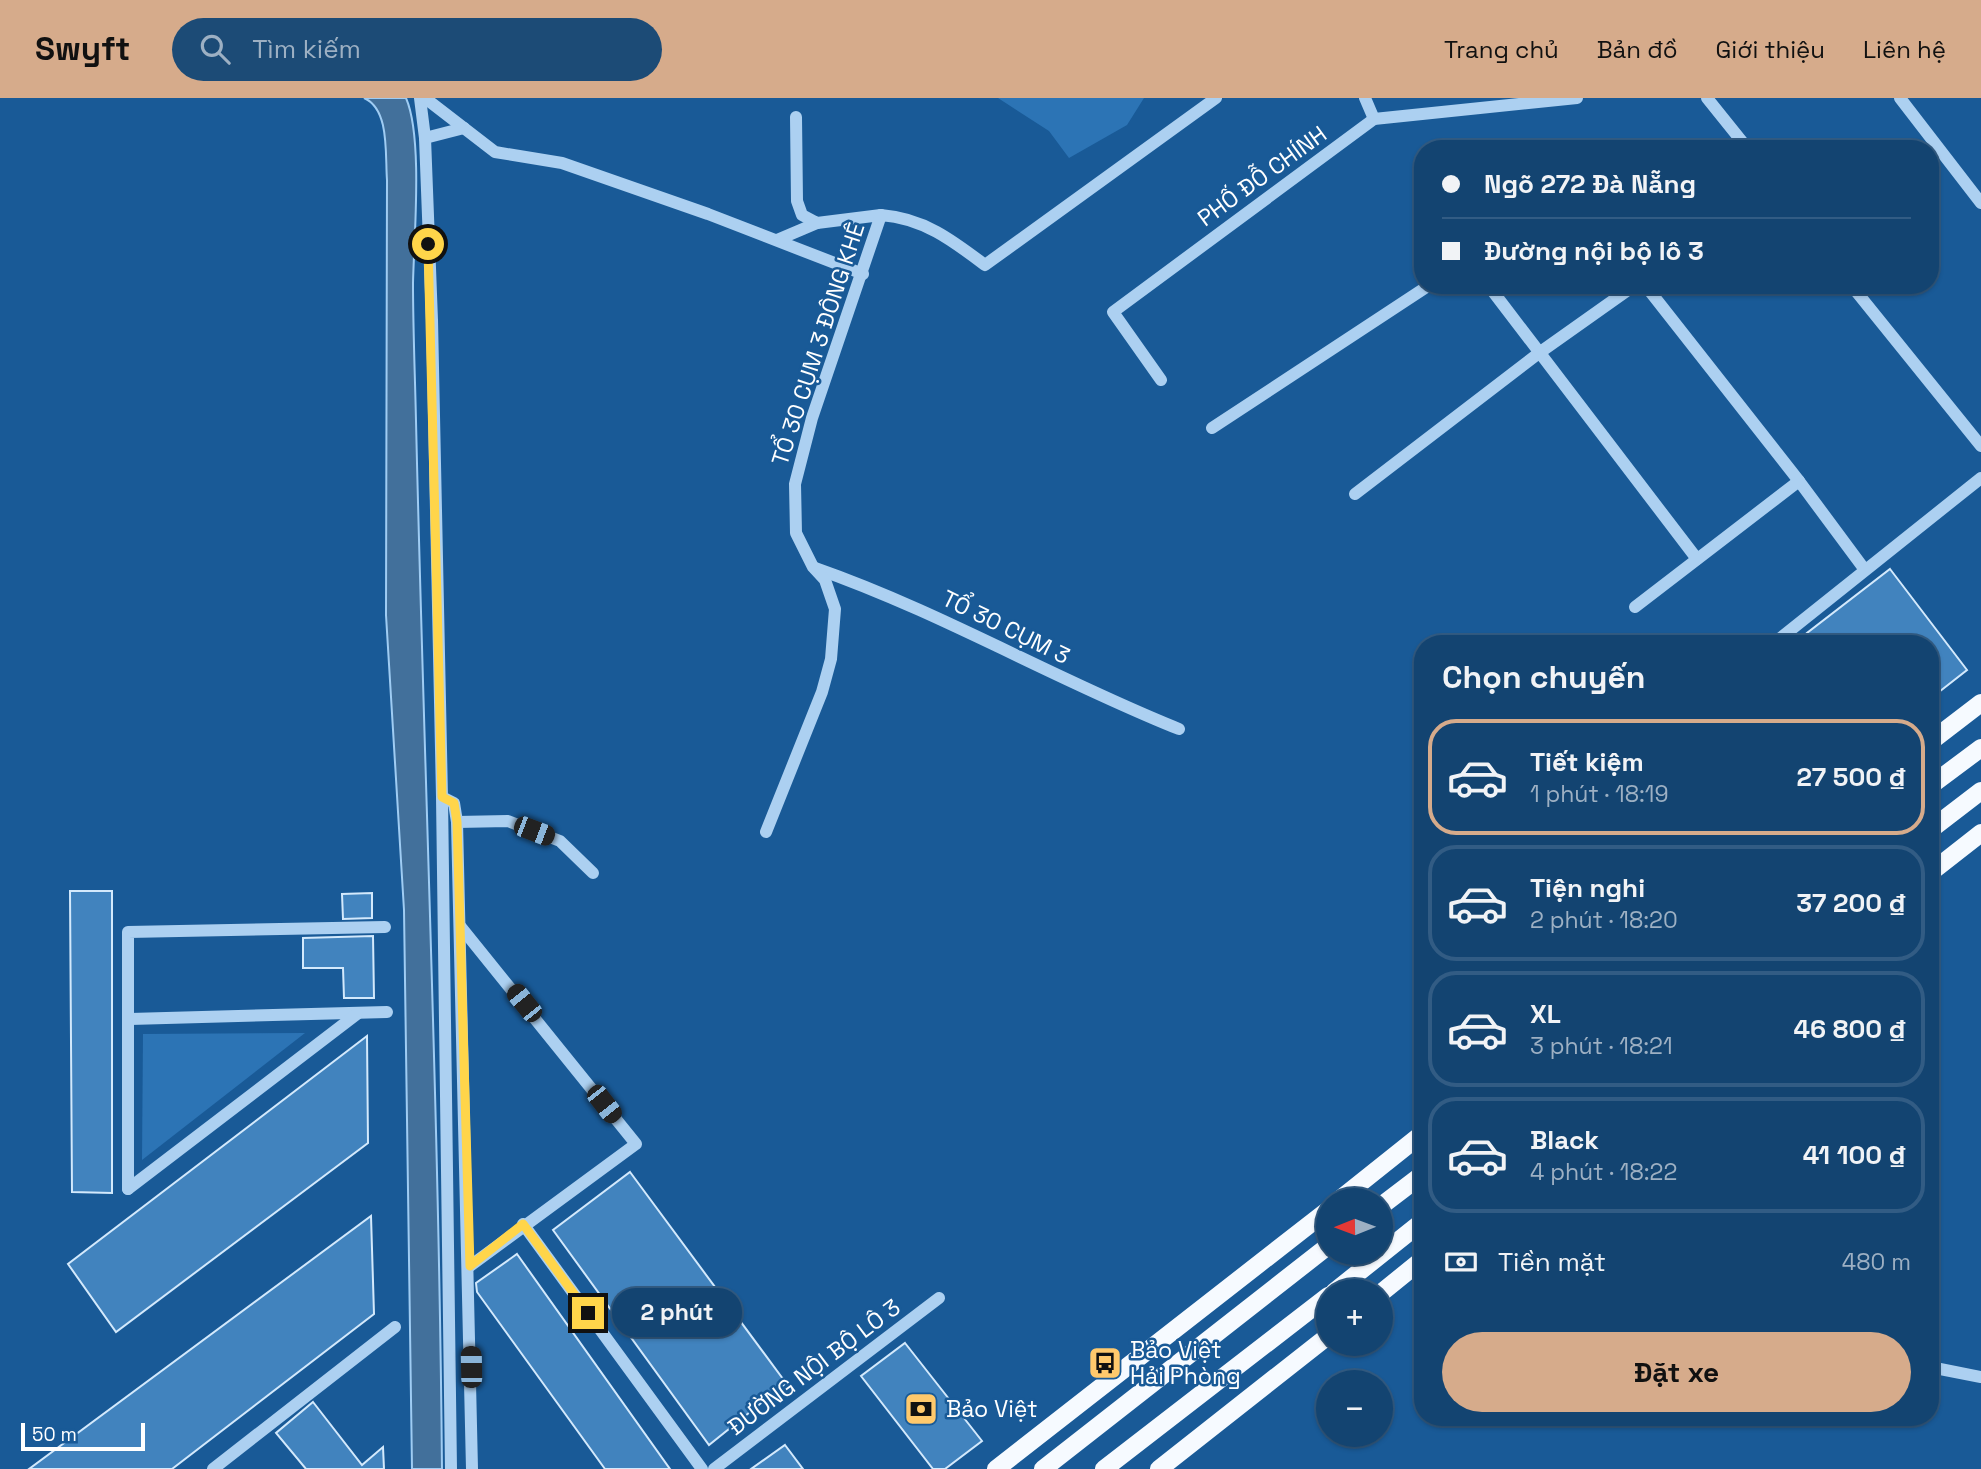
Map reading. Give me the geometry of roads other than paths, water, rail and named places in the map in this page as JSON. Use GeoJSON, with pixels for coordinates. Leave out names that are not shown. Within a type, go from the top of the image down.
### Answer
{"type":"FeatureCollection","features":[{"type":"Feature","properties":{"kind":"main road"},"geometry":{"type":"LineString","coordinates":[[1939,735],[1981,703]]}},
{"type":"Feature","properties":{"kind":"main road"},"geometry":{"type":"LineString","coordinates":[[1939,779],[1981,748]]}},
{"type":"Feature","properties":{"kind":"main road"},"geometry":{"type":"LineString","coordinates":[[1939,823],[1981,791]]}},
{"type":"Feature","properties":{"kind":"main road"},"geometry":{"type":"LineString","coordinates":[[1939,866],[1981,833]]}},
{"type":"Feature","properties":{"kind":"main road"},"geometry":{"type":"LineString","coordinates":[[1354,1188],[1414,1140]]}},
{"type":"Feature","properties":{"kind":"main road"},"geometry":{"type":"LineString","coordinates":[[1393,1197],[1414,1181]]}},
{"type":"Feature","properties":{"kind":"main road"},"geometry":{"type":"LineString","coordinates":[[996,1469],[1316,1219]]}},
{"type":"Feature","properties":{"kind":"main road"},"geometry":{"type":"LineString","coordinates":[[1350,1279],[1414,1227]]}},
{"type":"Feature","properties":{"kind":"main road"},"geometry":{"type":"LineString","coordinates":[[1043,1469],[1316,1255]]}},
{"type":"Feature","properties":{"kind":"main road"},"geometry":{"type":"LineString","coordinates":[[1393,1283],[1414,1266]]}},
{"type":"Feature","properties":{"kind":"main road"},"geometry":{"type":"LineString","coordinates":[[1104,1469],[1316,1305]]}},
{"type":"Feature","properties":{"kind":"main road"},"geometry":{"type":"LineString","coordinates":[[1159,1469],[1316,1345]]}},
{"type":"Feature","properties":{"kind":"street"},"geometry":{"type":"LineString","coordinates":[[422,98],[495,152],[562,163],[777,240],[863,274]]}},
{"type":"Feature","properties":{"kind":"street"},"geometry":{"type":"LineString","coordinates":[[422,98],[438,550],[452,1469]]}},
{"type":"Feature","properties":{"kind":"street","name":"TỔ 30 CỤM 3 ĐÔNG KHÊ"},"geometry":{"type":"LineString","coordinates":[[766,832],[822,692],[831,659],[835,608],[825,580],[813,567],[796,533],[795,484],[812,418],[881,215],[900,216],[932,228],[985,265],[1216,98]]}},
{"type":"Feature","properties":{"kind":"street"},"geometry":{"type":"LineString","coordinates":[[1365,98],[1374,119],[1577,98]]}},
{"type":"Feature","properties":{"kind":"street"},"geometry":{"type":"LineString","coordinates":[[1707,98],[1741,140]]}},
{"type":"Feature","properties":{"kind":"street"},"geometry":{"type":"LineString","coordinates":[[1900,98],[1932,140]]}},
{"type":"Feature","properties":{"kind":"street"},"geometry":{"type":"LineString","coordinates":[[796,117],[797,201],[802,215],[817,223]]}},
{"type":"Feature","properties":{"kind":"street","name":"PHỐ ĐỖ CHÍNH"},"geometry":{"type":"LineString","coordinates":[[1161,380],[1113,312],[1374,119]]}},
{"type":"Feature","properties":{"kind":"street"},"geometry":{"type":"LineString","coordinates":[[425,138],[464,128]]}},
{"type":"Feature","properties":{"kind":"street"},"geometry":{"type":"LineString","coordinates":[[1939,149],[1981,203]]}},
{"type":"Feature","properties":{"kind":"street"},"geometry":{"type":"LineString","coordinates":[[777,240],[817,223],[881,215]]}},
{"type":"Feature","properties":{"kind":"street"},"geometry":{"type":"LineString","coordinates":[[1212,428],[1416,294]]}},
{"type":"Feature","properties":{"kind":"street"},"geometry":{"type":"LineString","coordinates":[[1495,294],[1697,559]]}},
{"type":"Feature","properties":{"kind":"street"},"geometry":{"type":"LineString","coordinates":[[1355,494],[1539,353],[1622,294]]}},
{"type":"Feature","properties":{"kind":"street"},"geometry":{"type":"LineString","coordinates":[[1652,294],[1799,481],[1865,570]]}},
{"type":"Feature","properties":{"kind":"street"},"geometry":{"type":"LineString","coordinates":[[1858,294],[1981,446]]}},
{"type":"Feature","properties":{"kind":"street"},"geometry":{"type":"LineString","coordinates":[[1784,635],[1981,478]]}},
{"type":"Feature","properties":{"kind":"street"},"geometry":{"type":"LineString","coordinates":[[1635,607],[1799,481]]}},
{"type":"Feature","properties":{"kind":"street","name":"TỔ 30 CỤM 3"},"geometry":{"type":"LineString","coordinates":[[813,567],[911,604],[1030,659],[1105,699],[1180,729]]}},
{"type":"Feature","properties":{"kind":"street"},"geometry":{"type":"LineString","coordinates":[[442,797],[454,803],[457,822],[470,1266],[472,1469]]}},
{"type":"Feature","properties":{"kind":"street"},"geometry":{"type":"LineString","coordinates":[[457,822],[508,821],[560,841],[593,873]]}},
{"type":"Feature","properties":{"kind":"street"},"geometry":{"type":"LineString","coordinates":[[460,926],[636,1144],[523,1224],[470,1266]]}},
{"type":"Feature","properties":{"kind":"street"},"geometry":{"type":"LineString","coordinates":[[357,1014],[128,1189],[128,932],[385,927]]}},
{"type":"Feature","properties":{"kind":"street"},"geometry":{"type":"LineString","coordinates":[[130,1018],[387,1012]]}},
{"type":"Feature","properties":{"kind":"street"},"geometry":{"type":"LineString","coordinates":[[523,1224],[702,1469]]}},
{"type":"Feature","properties":{"kind":"street","name":"ĐƯỜNG NỘI BỘ LÔ 3"},"geometry":{"type":"LineString","coordinates":[[714,1469],[939,1298]]}},
{"type":"Feature","properties":{"kind":"street"},"geometry":{"type":"LineString","coordinates":[[213,1469],[395,1327]]}},
{"type":"Feature","properties":{"kind":"street"},"geometry":{"type":"LineString","coordinates":[[1939,1369],[1981,1377]]}},
{"type":"Feature","properties":{"kind":"place","name":"Bảo Việt Hải Phòng"},"geometry":{"type":"Point","coordinates":[1105,1363]}},
{"type":"Feature","properties":{"kind":"place","name":"Bảo Việt"},"geometry":{"type":"Point","coordinates":[921,1409]}}]}
